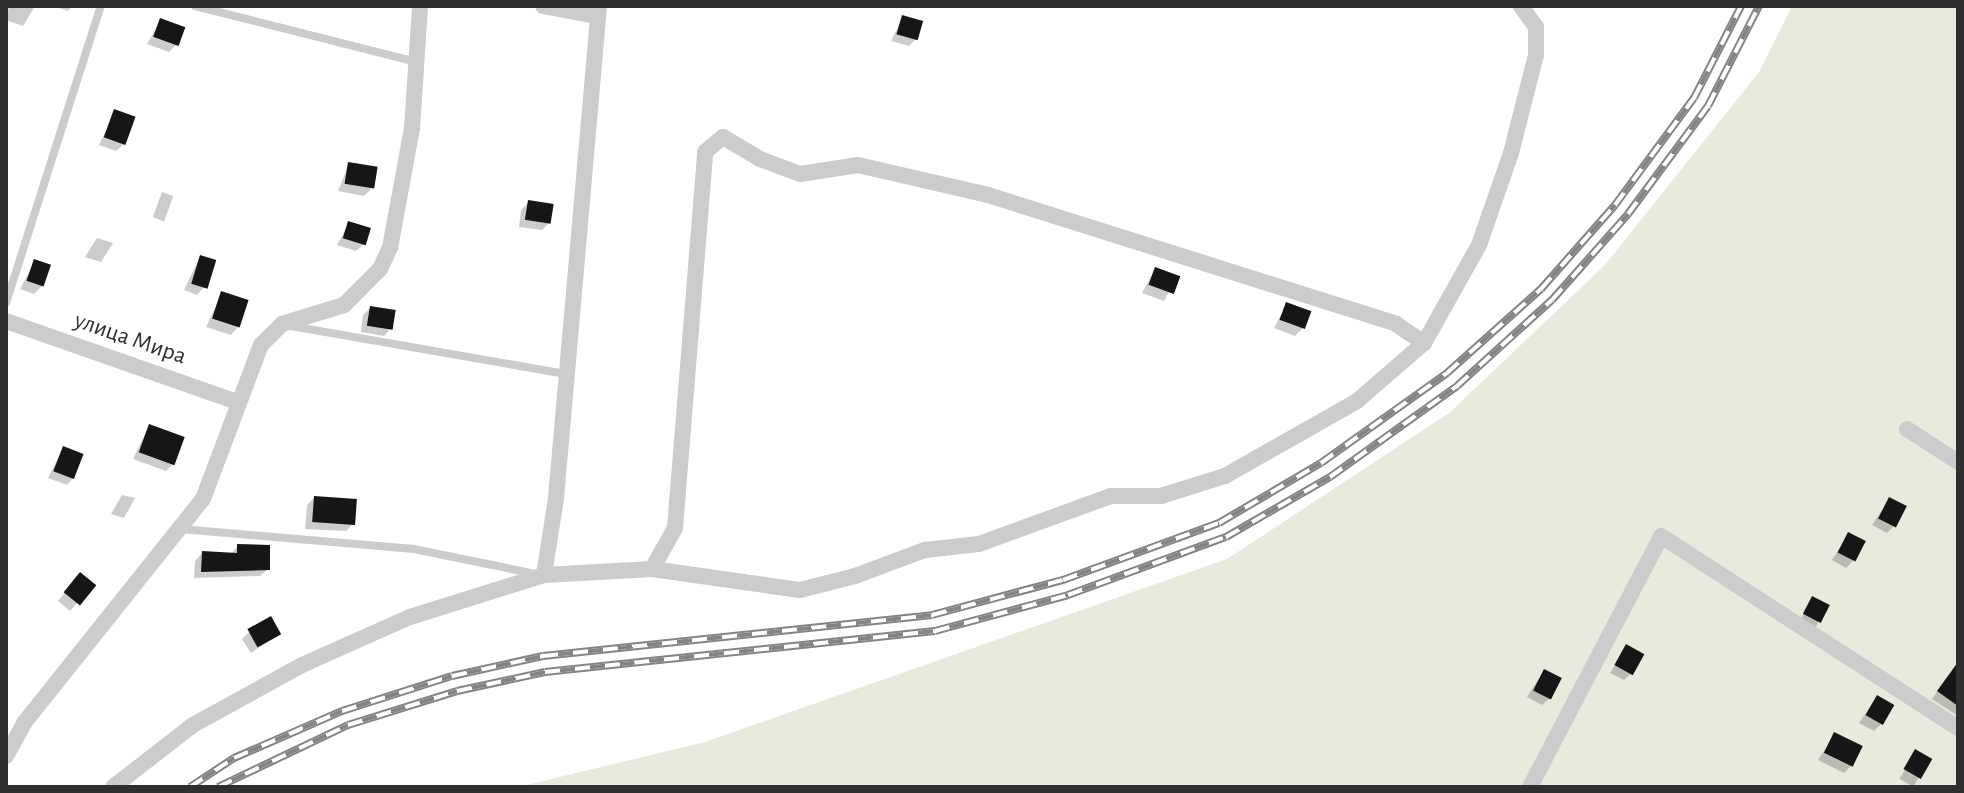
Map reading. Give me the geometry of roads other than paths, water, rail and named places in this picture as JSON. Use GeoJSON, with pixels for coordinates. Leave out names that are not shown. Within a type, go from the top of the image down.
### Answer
{"type":"FeatureCollection","features":[{"type":"Feature","properties":{"kind":"street"},"geometry":{"type":"LineString","coordinates":[[6,756],[24,723],[181,529],[215,475],[237,402],[261,345],[282,324],[344,305],[371,281],[385,259],[412,128],[420,6]]}},
{"type":"Feature","properties":{"kind":"street"},"geometry":{"type":"LineString","coordinates":[[543,6],[598,11],[566,374],[544,575]]}},
{"type":"Feature","properties":{"kind":"street"},"geometry":{"type":"LineString","coordinates":[[113,787],[193,725],[302,665],[410,617],[544,575],[652,569],[800,590],[855,576],[925,550],[979,544],[1111,496],[1161,496],[1225,476],[1357,401],[1424,343],[1479,245],[1511,153],[1536,55],[1536,27],[1521,6]]}},
{"type":"Feature","properties":{"kind":"street"},"geometry":{"type":"LineString","coordinates":[[652,569],[675,528],[705,152],[723,137],[760,159],[800,174],[858,165],[988,195],[1396,324],[1424,343]]}},
{"type":"Feature","properties":{"kind":"street","name":"улица Мира"},"geometry":{"type":"LineString","coordinates":[[6,321],[237,402]]}},
{"type":"Feature","properties":{"kind":"street"},"geometry":{"type":"LineString","coordinates":[[1907,429],[1958,462]]}},
{"type":"Feature","properties":{"kind":"street"},"geometry":{"type":"LineString","coordinates":[[1530,787],[1661,536],[1958,728]]}},
{"type":"Feature","properties":{"kind":"lane"},"geometry":{"type":"LineString","coordinates":[[6,303],[101,6]]}},
{"type":"Feature","properties":{"kind":"lane"},"geometry":{"type":"LineString","coordinates":[[195,6],[417,62]]}},
{"type":"Feature","properties":{"kind":"lane"},"geometry":{"type":"LineString","coordinates":[[282,324],[566,374]]}},
{"type":"Feature","properties":{"kind":"lane"},"geometry":{"type":"LineString","coordinates":[[181,529],[414,549],[544,575]]}},
{"type":"Feature","properties":{"kind":"railway"},"geometry":{"type":"LineString","coordinates":[[190,787],[234,758],[342,711],[452,676],[543,656],[932,615],[1063,580],[1219,523],[1321,463],[1447,373],[1541,289],[1615,205],[1694,98],[1741,6]]}},
{"type":"Feature","properties":{"kind":"railway"},"geometry":{"type":"LineString","coordinates":[[218,787],[348,725],[457,691],[545,672],[935,631],[1068,595],[1226,537],[1330,477],[1457,386],[1552,300],[1628,214],[1708,106],[1759,6]]}}]}
